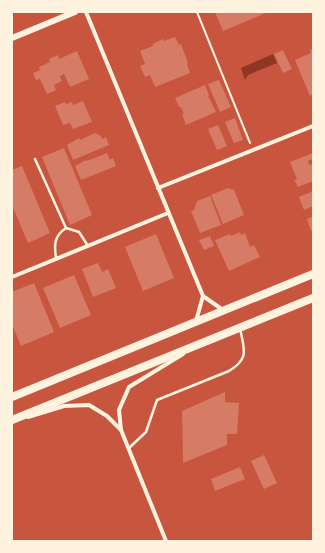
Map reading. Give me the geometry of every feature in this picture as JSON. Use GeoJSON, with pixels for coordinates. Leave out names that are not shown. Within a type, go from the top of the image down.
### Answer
{"type":"FeatureCollection","features":[{"type":"Feature","properties":{"kind":"main road"},"geometry":{"type":"LineString","coordinates":[[12,397],[313,274]]}},
{"type":"Feature","properties":{"kind":"main road"},"geometry":{"type":"LineString","coordinates":[[12,421],[313,298]]}},
{"type":"Feature","properties":{"kind":"street"},"geometry":{"type":"LineString","coordinates":[[12,38],[75,12]]}},
{"type":"Feature","properties":{"kind":"street"},"geometry":{"type":"LineString","coordinates":[[86,12],[203,296],[224,310]]}},
{"type":"Feature","properties":{"kind":"street"},"geometry":{"type":"LineString","coordinates":[[158,188],[313,126]]}},
{"type":"Feature","properties":{"kind":"street"},"geometry":{"type":"LineString","coordinates":[[12,277],[168,213]]}},
{"type":"Feature","properties":{"kind":"street"},"geometry":{"type":"LineString","coordinates":[[196,322],[203,296]]}},
{"type":"Feature","properties":{"kind":"street"},"geometry":{"type":"LineString","coordinates":[[166,541],[121,430],[119,410],[129,387],[199,344]]}},
{"type":"Feature","properties":{"kind":"street"},"geometry":{"type":"LineString","coordinates":[[12,421],[64,406],[89,405],[107,416],[121,430]]}},
{"type":"Feature","properties":{"kind":"lane"},"geometry":{"type":"LineString","coordinates":[[35,159],[66,228]]}},
{"type":"Feature","properties":{"kind":"lane"},"geometry":{"type":"LineString","coordinates":[[56,259],[54,248],[56,237],[60,231],[66,228],[79,232],[88,246]]}},
{"type":"Feature","properties":{"kind":"lane"},"geometry":{"type":"LineString","coordinates":[[128,449],[146,432],[157,400],[229,371],[239,365],[244,355],[240,328]]}},
{"type":"Feature","properties":{"kind":"path"},"geometry":{"type":"LineString","coordinates":[[198,12],[253,150]]}},
{"type":"Feature","properties":{"kind":"shaded area"},"geometry":{"type":"Polygon","coordinates":[[[273,54],[277,63],[248,75],[245,80],[241,68],[273,54]]]}},
{"type":"Feature","properties":{"kind":"building"},"geometry":{"type":"Polygon","coordinates":[[[215,12],[268,12],[223,31],[215,12]]]}},
{"type":"Feature","properties":{"kind":"building"},"geometry":{"type":"Polygon","coordinates":[[[175,37],[179,45],[181,44],[190,73],[155,87],[150,75],[145,77],[140,66],[145,64],[140,51],[153,46],[153,44],[163,39],[164,41],[175,37]]]}},
{"type":"Feature","properties":{"kind":"building"},"geometry":{"type":"Polygon","coordinates":[[[313,49],[313,94],[310,96],[295,60],[311,53],[310,50],[313,49]]]}},
{"type":"Feature","properties":{"kind":"building"},"geometry":{"type":"Polygon","coordinates":[[[283,50],[292,69],[283,73],[274,54],[283,50]]]}},
{"type":"Feature","properties":{"kind":"building"},"geometry":{"type":"Polygon","coordinates":[[[77,51],[89,79],[70,87],[64,74],[60,76],[62,81],[54,85],[56,90],[47,94],[40,79],[36,80],[33,73],[40,70],[39,67],[50,62],[49,59],[58,55],[59,59],[77,51]]]}},
{"type":"Feature","properties":{"kind":"building"},"geometry":{"type":"Polygon","coordinates":[[[219,80],[231,107],[220,112],[208,84],[219,80]]]}},
{"type":"Feature","properties":{"kind":"building"},"geometry":{"type":"Polygon","coordinates":[[[205,85],[209,95],[208,96],[216,112],[186,125],[182,114],[184,114],[175,98],[205,85]]]}},
{"type":"Feature","properties":{"kind":"building"},"geometry":{"type":"Polygon","coordinates":[[[83,101],[92,122],[73,129],[70,123],[63,125],[55,106],[65,102],[66,104],[72,102],[73,105],[83,101]]]}},
{"type":"Feature","properties":{"kind":"building"},"geometry":{"type":"Polygon","coordinates":[[[235,118],[243,140],[234,143],[225,122],[235,118]]]}},
{"type":"Feature","properties":{"kind":"building"},"geometry":{"type":"Polygon","coordinates":[[[218,125],[227,146],[217,150],[208,129],[218,125]]]}},
{"type":"Feature","properties":{"kind":"building"},"geometry":{"type":"Polygon","coordinates":[[[95,133],[101,136],[102,139],[106,137],[109,145],[73,160],[67,145],[79,138],[80,140],[95,133]]]}},
{"type":"Feature","properties":{"kind":"building"},"geometry":{"type":"Polygon","coordinates":[[[64,148],[92,215],[70,225],[42,157],[64,148]]]}},
{"type":"Feature","properties":{"kind":"building"},"geometry":{"type":"Polygon","coordinates":[[[107,153],[110,160],[113,158],[116,166],[81,180],[75,166],[86,160],[87,161],[107,153]]]}},
{"type":"Feature","properties":{"kind":"building"},"geometry":{"type":"Polygon","coordinates":[[[313,153],[313,159],[308,161],[309,165],[313,164],[313,181],[298,187],[294,180],[297,179],[290,162],[313,153]]]}},
{"type":"Feature","properties":{"kind":"building"},"geometry":{"type":"Polygon","coordinates":[[[22,166],[50,233],[28,243],[12,205],[12,170],[22,166]]]}},
{"type":"Feature","properties":{"kind":"building"},"geometry":{"type":"Polygon","coordinates":[[[228,188],[234,190],[244,215],[223,224],[211,195],[228,188]]]}},
{"type":"Feature","properties":{"kind":"building"},"geometry":{"type":"Polygon","coordinates":[[[313,191],[313,206],[304,210],[299,197],[313,191]]]}},
{"type":"Feature","properties":{"kind":"building"},"geometry":{"type":"Polygon","coordinates":[[[210,196],[221,225],[200,233],[191,211],[194,210],[197,201],[210,196]]]}},
{"type":"Feature","properties":{"kind":"building"},"geometry":{"type":"Polygon","coordinates":[[[313,216],[313,229],[311,231],[307,219],[313,216]]]}},
{"type":"Feature","properties":{"kind":"building"},"geometry":{"type":"Polygon","coordinates":[[[240,232],[241,235],[245,233],[250,247],[254,245],[260,257],[229,271],[215,240],[240,232]]]}},
{"type":"Feature","properties":{"kind":"building"},"geometry":{"type":"Polygon","coordinates":[[[156,234],[174,278],[143,291],[125,247],[156,234]]]}},
{"type":"Feature","properties":{"kind":"building"},"geometry":{"type":"Polygon","coordinates":[[[210,236],[214,246],[204,250],[199,240],[210,236]]]}},
{"type":"Feature","properties":{"kind":"building"},"geometry":{"type":"Polygon","coordinates":[[[98,263],[102,272],[108,269],[116,288],[93,297],[82,269],[98,263]]]}},
{"type":"Feature","properties":{"kind":"building"},"geometry":{"type":"Polygon","coordinates":[[[74,275],[91,315],[60,328],[43,288],[74,275]]]}},
{"type":"Feature","properties":{"kind":"building"},"geometry":{"type":"Polygon","coordinates":[[[34,283],[54,332],[21,346],[12,324],[12,292],[34,283]]]}},
{"type":"Feature","properties":{"kind":"building"},"geometry":{"type":"Polygon","coordinates":[[[225,392],[225,402],[239,403],[237,434],[227,434],[227,445],[183,463],[182,411],[225,392]]]}},
{"type":"Feature","properties":{"kind":"building"},"geometry":{"type":"Polygon","coordinates":[[[264,455],[277,483],[264,489],[251,461],[264,455]]]}},
{"type":"Feature","properties":{"kind":"building"},"geometry":{"type":"Polygon","coordinates":[[[240,467],[245,479],[215,491],[211,479],[240,467]]]}}]}
